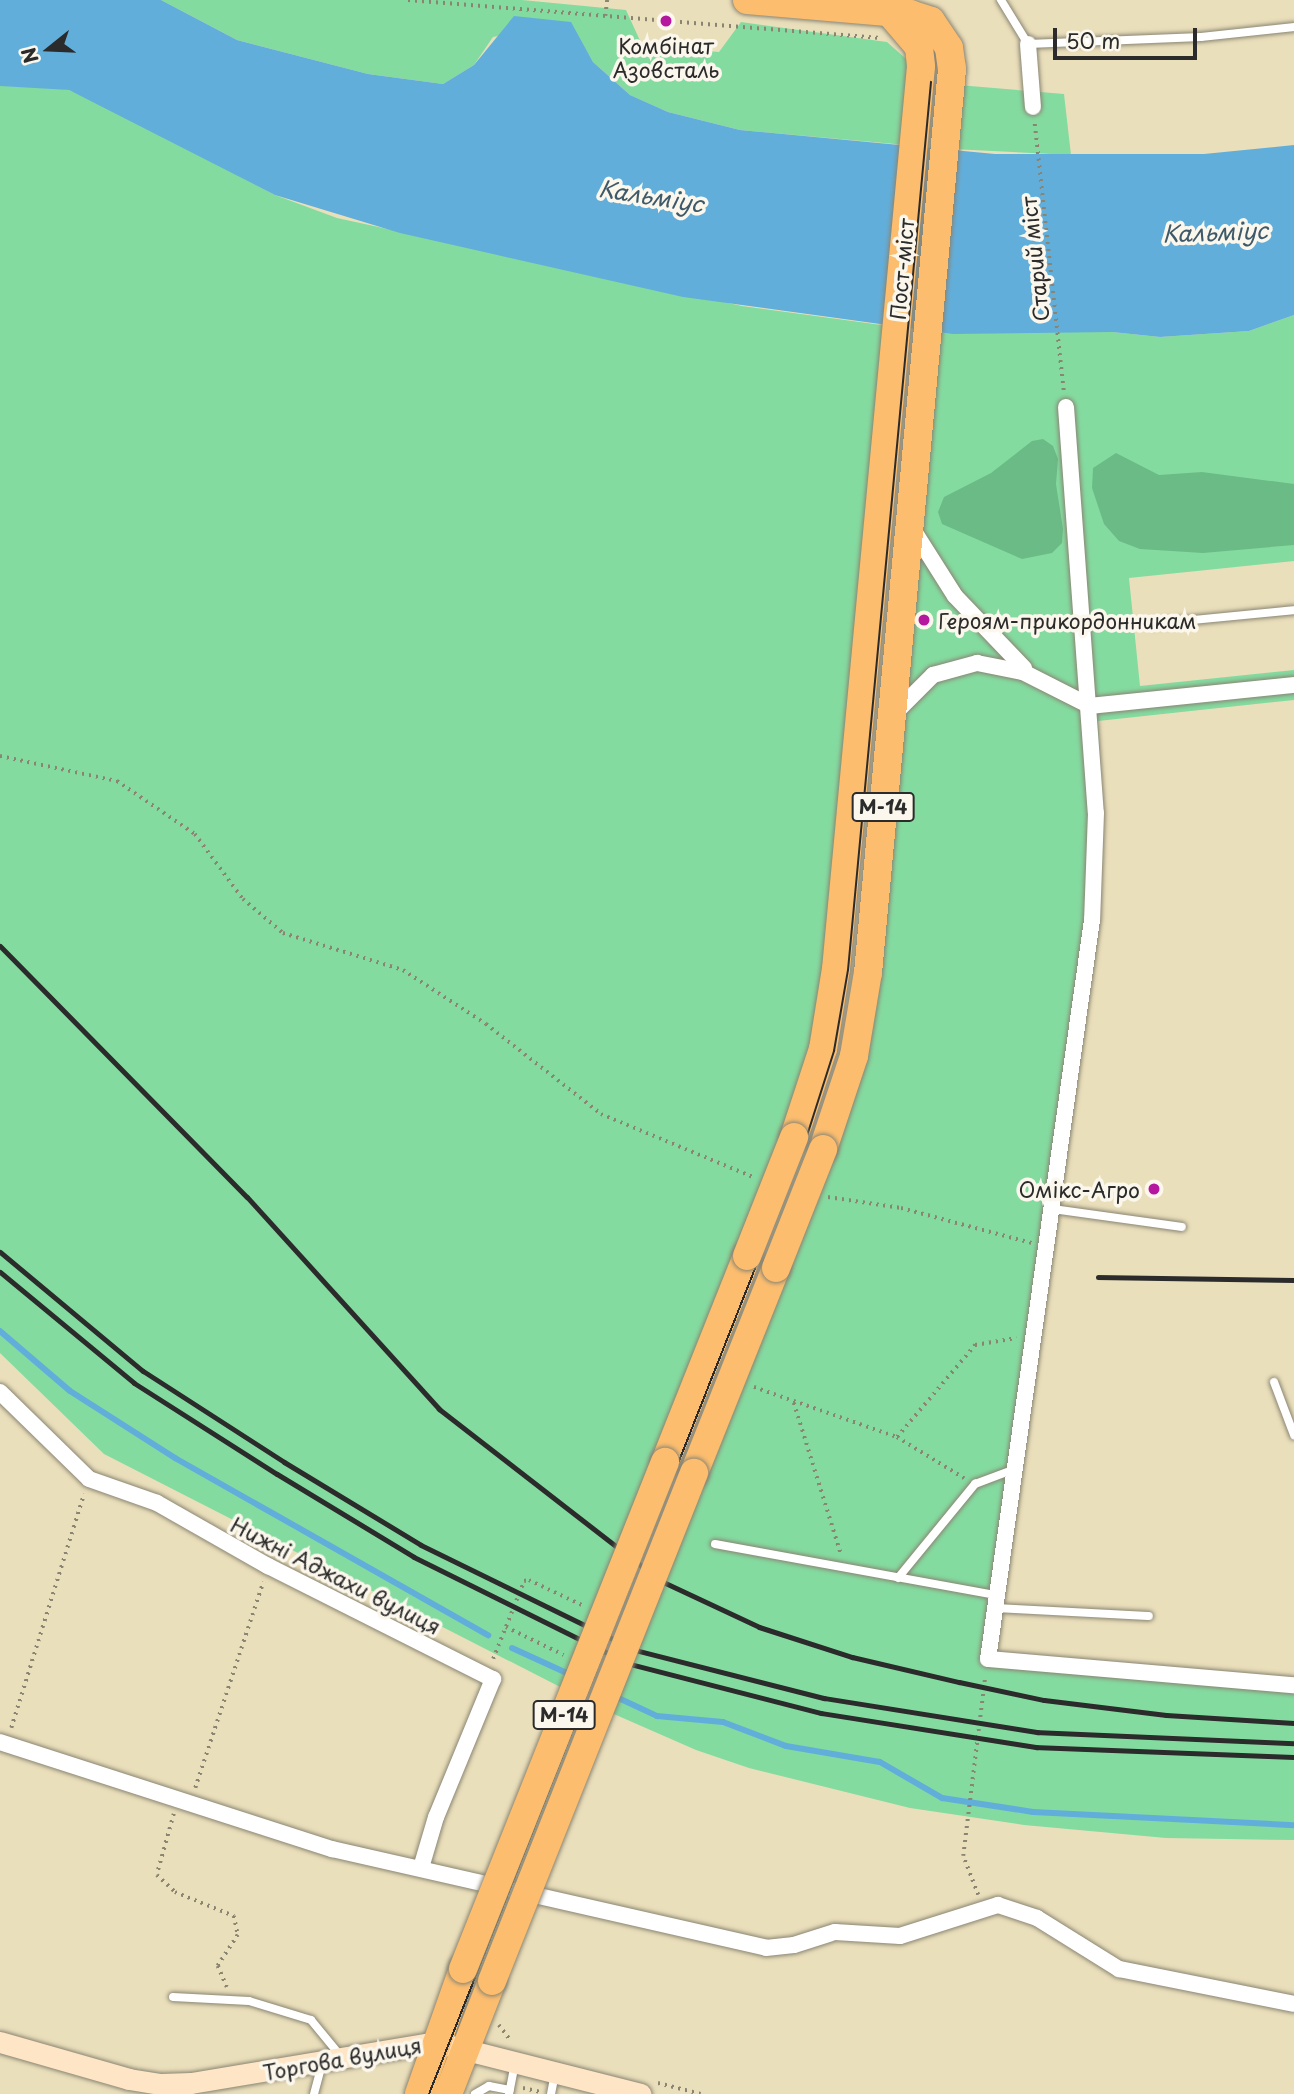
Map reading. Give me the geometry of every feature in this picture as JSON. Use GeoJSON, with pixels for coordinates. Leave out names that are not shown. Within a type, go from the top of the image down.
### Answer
{"type":"FeatureCollection","features":[{"type":"Feature","properties":{"kind":"highway","name":"М-14"},"geometry":{"type":"LineString","coordinates":[[750,0],[883,25]]}},
{"type":"Feature","properties":{"kind":"highway","name":"Пост-міст"},"geometry":{"type":"LineString","coordinates":[[883,25],[931,21],[943,34],[951,63],[909,523]]}},
{"type":"Feature","properties":{"kind":"highway","name":"Пост-міст"},"geometry":{"type":"LineString","coordinates":[[435,2042],[794,1137],[823,1048],[833,995],[919,81],[919,47],[883,25]]}},
{"type":"Feature","properties":{"kind":"highway","name":"М-14"},"geometry":{"type":"LineString","coordinates":[[448,2094],[842,1097],[862,1014],[909,523]]}},
{"type":"Feature","properties":{"kind":"highway","name":"М-14"},"geometry":{"type":"LineString","coordinates":[[419,2094],[435,2042]]}},
{"type":"Feature","properties":{"kind":"street"},"geometry":{"type":"LineString","coordinates":[[1028,44],[1034,107]]}},
{"type":"Feature","properties":{"kind":"street"},"geometry":{"type":"LineString","coordinates":[[1066,407],[1096,813],[1092,920],[988,1658],[1294,1685]]}},
{"type":"Feature","properties":{"kind":"street"},"geometry":{"type":"LineString","coordinates":[[909,523],[974,619],[1036,679]]}},
{"type":"Feature","properties":{"kind":"street"},"geometry":{"type":"LineString","coordinates":[[891,720],[920,684],[947,669],[993,664],[1036,679],[1090,706],[1294,685]]}},
{"type":"Feature","properties":{"kind":"street","name":"Нижні Аджахи вулиця"},"geometry":{"type":"LineString","coordinates":[[0,1392],[89,1479],[157,1503],[268,1566],[487,1676]]}},
{"type":"Feature","properties":{"kind":"street"},"geometry":{"type":"LineString","coordinates":[[421,1868],[436,1817],[493,1679],[487,1676]]}},
{"type":"Feature","properties":{"kind":"street"},"geometry":{"type":"LineString","coordinates":[[3,1743],[332,1849],[766,1948],[794,1945],[835,1932],[900,1936],[982,1907],[1012,1908],[1037,1918],[1119,1969],[1294,2004]]}},
{"type":"Feature","properties":{"kind":"street","name":"Торгова вулиця"},"geometry":{"type":"LineString","coordinates":[[0,2042],[166,2089],[435,2042],[556,2073],[590,2088],[641,2094]]}},
{"type":"Feature","properties":{"kind":"lane"},"geometry":{"type":"LineString","coordinates":[[1001,0],[1028,44],[1201,37],[1294,27]]}},
{"type":"Feature","properties":{"kind":"lane"},"geometry":{"type":"LineString","coordinates":[[1152,624],[1294,610]]}},
{"type":"Feature","properties":{"kind":"lane"},"geometry":{"type":"LineString","coordinates":[[1053,1209],[1182,1227]]}},
{"type":"Feature","properties":{"kind":"lane"},"geometry":{"type":"LineString","coordinates":[[1273,1382],[1294,1435]]}},
{"type":"Feature","properties":{"kind":"lane"},"geometry":{"type":"LineString","coordinates":[[898,1578],[975,1484],[1015,1469]]}},
{"type":"Feature","properties":{"kind":"lane"},"geometry":{"type":"LineString","coordinates":[[715,1544],[898,1578],[996,1602],[1149,1616]]}},
{"type":"Feature","properties":{"kind":"lane"},"geometry":{"type":"LineString","coordinates":[[173,1997],[249,2001],[311,2020],[333,2060],[314,2094]]}},
{"type":"Feature","properties":{"kind":"lane"},"geometry":{"type":"LineString","coordinates":[[475,2094],[489,2085],[509,2092],[515,2062]]}},
{"type":"Feature","properties":{"kind":"lane"},"geometry":{"type":"LineString","coordinates":[[551,2094],[556,2073]]}},
{"type":"Feature","properties":{"kind":"path"},"geometry":{"type":"LineString","coordinates":[[408,0],[605,16],[883,25]]}},
{"type":"Feature","properties":{"kind":"path"},"geometry":{"type":"LineString","coordinates":[[605,16],[607,0]]}},
{"type":"Feature","properties":{"kind":"path","name":"Старий міст"},"geometry":{"type":"LineString","coordinates":[[1034,107],[1066,407]]}},
{"type":"Feature","properties":{"kind":"path"},"geometry":{"type":"LineString","coordinates":[[0,756],[117,781],[195,834],[243,900],[283,933],[403,970],[486,1024],[601,1114],[757,1178]]}},
{"type":"Feature","properties":{"kind":"path"},"geometry":{"type":"LineString","coordinates":[[825,1197],[901,1208],[1047,1247]]}},
{"type":"Feature","properties":{"kind":"path"},"geometry":{"type":"LineString","coordinates":[[897,1437],[975,1345],[1035,1334]]}},
{"type":"Feature","properties":{"kind":"path"},"geometry":{"type":"LineString","coordinates":[[759,1389],[897,1437],[975,1484]]}},
{"type":"Feature","properties":{"kind":"path"},"geometry":{"type":"LineString","coordinates":[[794,1403],[846,1569]]}},
{"type":"Feature","properties":{"kind":"path"},"geometry":{"type":"LineString","coordinates":[[3,1743],[89,1479]]}},
{"type":"Feature","properties":{"kind":"path"},"geometry":{"type":"LineString","coordinates":[[249,2001],[220,1977],[221,1957],[238,1935],[233,1916],[175,1892],[157,1875],[268,1566]]}},
{"type":"Feature","properties":{"kind":"path"},"geometry":{"type":"LineString","coordinates":[[487,1676],[524,1581],[529,1580],[585,1607]]}},
{"type":"Feature","properties":{"kind":"path"},"geometry":{"type":"LineString","coordinates":[[506,1627],[566,1656]]}},
{"type":"Feature","properties":{"kind":"path"},"geometry":{"type":"LineString","coordinates":[[982,1907],[963,1856],[988,1658]]}},
{"type":"Feature","properties":{"kind":"green space"},"geometry":{"type":"Polygon","coordinates":[[[161,0],[522,0],[626,10],[642,45],[719,52],[741,22],[887,42],[914,66],[906,145],[740,130],[668,112],[630,95],[593,62],[570,22],[493,37],[474,65],[443,84],[368,74],[237,40],[161,0]]]}},
{"type":"Feature","properties":{"kind":"green space"},"geometry":{"type":"Polygon","coordinates":[[[39,85],[69,90],[119,112],[275,195],[337,218],[742,306],[889,326],[816,1047],[566,1690],[104,1454],[0,1353],[0,86],[39,85]]]}},
{"type":"Feature","properties":{"kind":"green space"},"geometry":{"type":"Polygon","coordinates":[[[958,85],[1064,94],[1071,155],[952,149],[958,85]]]}},
{"type":"Feature","properties":{"kind":"green space"},"geometry":{"type":"Polygon","coordinates":[[[1294,315],[1294,561],[1129,578],[1140,686],[1294,670],[1294,700],[1098,721],[1103,813],[1099,921],[996,1652],[1294,1678],[1294,1840],[1166,1838],[1024,1825],[910,1808],[749,1768],[696,1750],[607,1711],[849,1099],[934,332],[1112,332],[1160,337],[1249,331],[1294,315]]]}},
{"type":"Feature","properties":{"kind":"green space"},"geometry":{"type":"Polygon","coordinates":[[[1043,439],[1053,446],[1058,459],[1056,484],[1063,529],[1062,543],[1052,553],[1022,559],[942,524],[938,512],[944,497],[991,473],[1032,441],[1043,439]]]}},
{"type":"Feature","properties":{"kind":"green space"},"geometry":{"type":"Polygon","coordinates":[[[1116,453],[1159,475],[1202,472],[1294,484],[1294,545],[1203,553],[1140,549],[1119,541],[1104,524],[1092,488],[1093,468],[1116,453]]]}},
{"type":"Feature","properties":{"kind":"water","name":"Кальміус"},"geometry":{"type":"Polygon","coordinates":[[[0,0],[161,0],[237,40],[368,74],[443,84],[474,65],[514,16],[571,22],[593,62],[630,95],[668,112],[740,130],[995,154],[1204,154],[1294,145],[1294,315],[1249,331],[1160,337],[1112,332],[953,334],[683,297],[400,233],[275,195],[69,90],[0,86],[0,0]]]}},
{"type":"Feature","properties":{"kind":"waterway"},"geometry":{"type":"LineString","coordinates":[[0,1331],[70,1391],[175,1458],[488,1635]]}},
{"type":"Feature","properties":{"kind":"waterway"},"geometry":{"type":"LineString","coordinates":[[512,1648],[571,1675]]}},
{"type":"Feature","properties":{"kind":"waterway"},"geometry":{"type":"LineString","coordinates":[[612,1695],[657,1716],[723,1722],[786,1746],[880,1762],[942,1798],[1033,1812],[1294,1825]]}},
{"type":"Feature","properties":{"kind":"tram line"},"geometry":{"type":"LineString","coordinates":[[429,2094],[805,1142],[834,1051],[848,970],[931,82]]}},
{"type":"Feature","properties":{"kind":"railway"},"geometry":{"type":"LineString","coordinates":[[0,946],[247,1197],[439,1409],[661,1581],[759,1627],[852,1657],[959,1682],[1044,1700],[1166,1715],[1294,1723]]}},
{"type":"Feature","properties":{"kind":"railway"},"geometry":{"type":"LineString","coordinates":[[0,1252],[143,1371],[284,1462],[421,1545],[635,1650],[824,1698],[1037,1732],[1294,1743]]}},
{"type":"Feature","properties":{"kind":"railway"},"geometry":{"type":"LineString","coordinates":[[0,1272],[134,1383],[277,1474],[414,1557],[630,1664],[821,1713],[1036,1747],[1294,1757]]}},
{"type":"Feature","properties":{"kind":"railway"},"geometry":{"type":"LineString","coordinates":[[1098,1277],[1294,1280]]}},
{"type":"Feature","properties":{"kind":"place","name":"Комбінат Азовсталь"},"geometry":{"type":"Point","coordinates":[666,21]}},
{"type":"Feature","properties":{"kind":"place","name":"Героям-прикордонникам"},"geometry":{"type":"Point","coordinates":[924,620]}},
{"type":"Feature","properties":{"kind":"place","name":"Омiкс-Агро"},"geometry":{"type":"Point","coordinates":[1154,1189]}}]}
